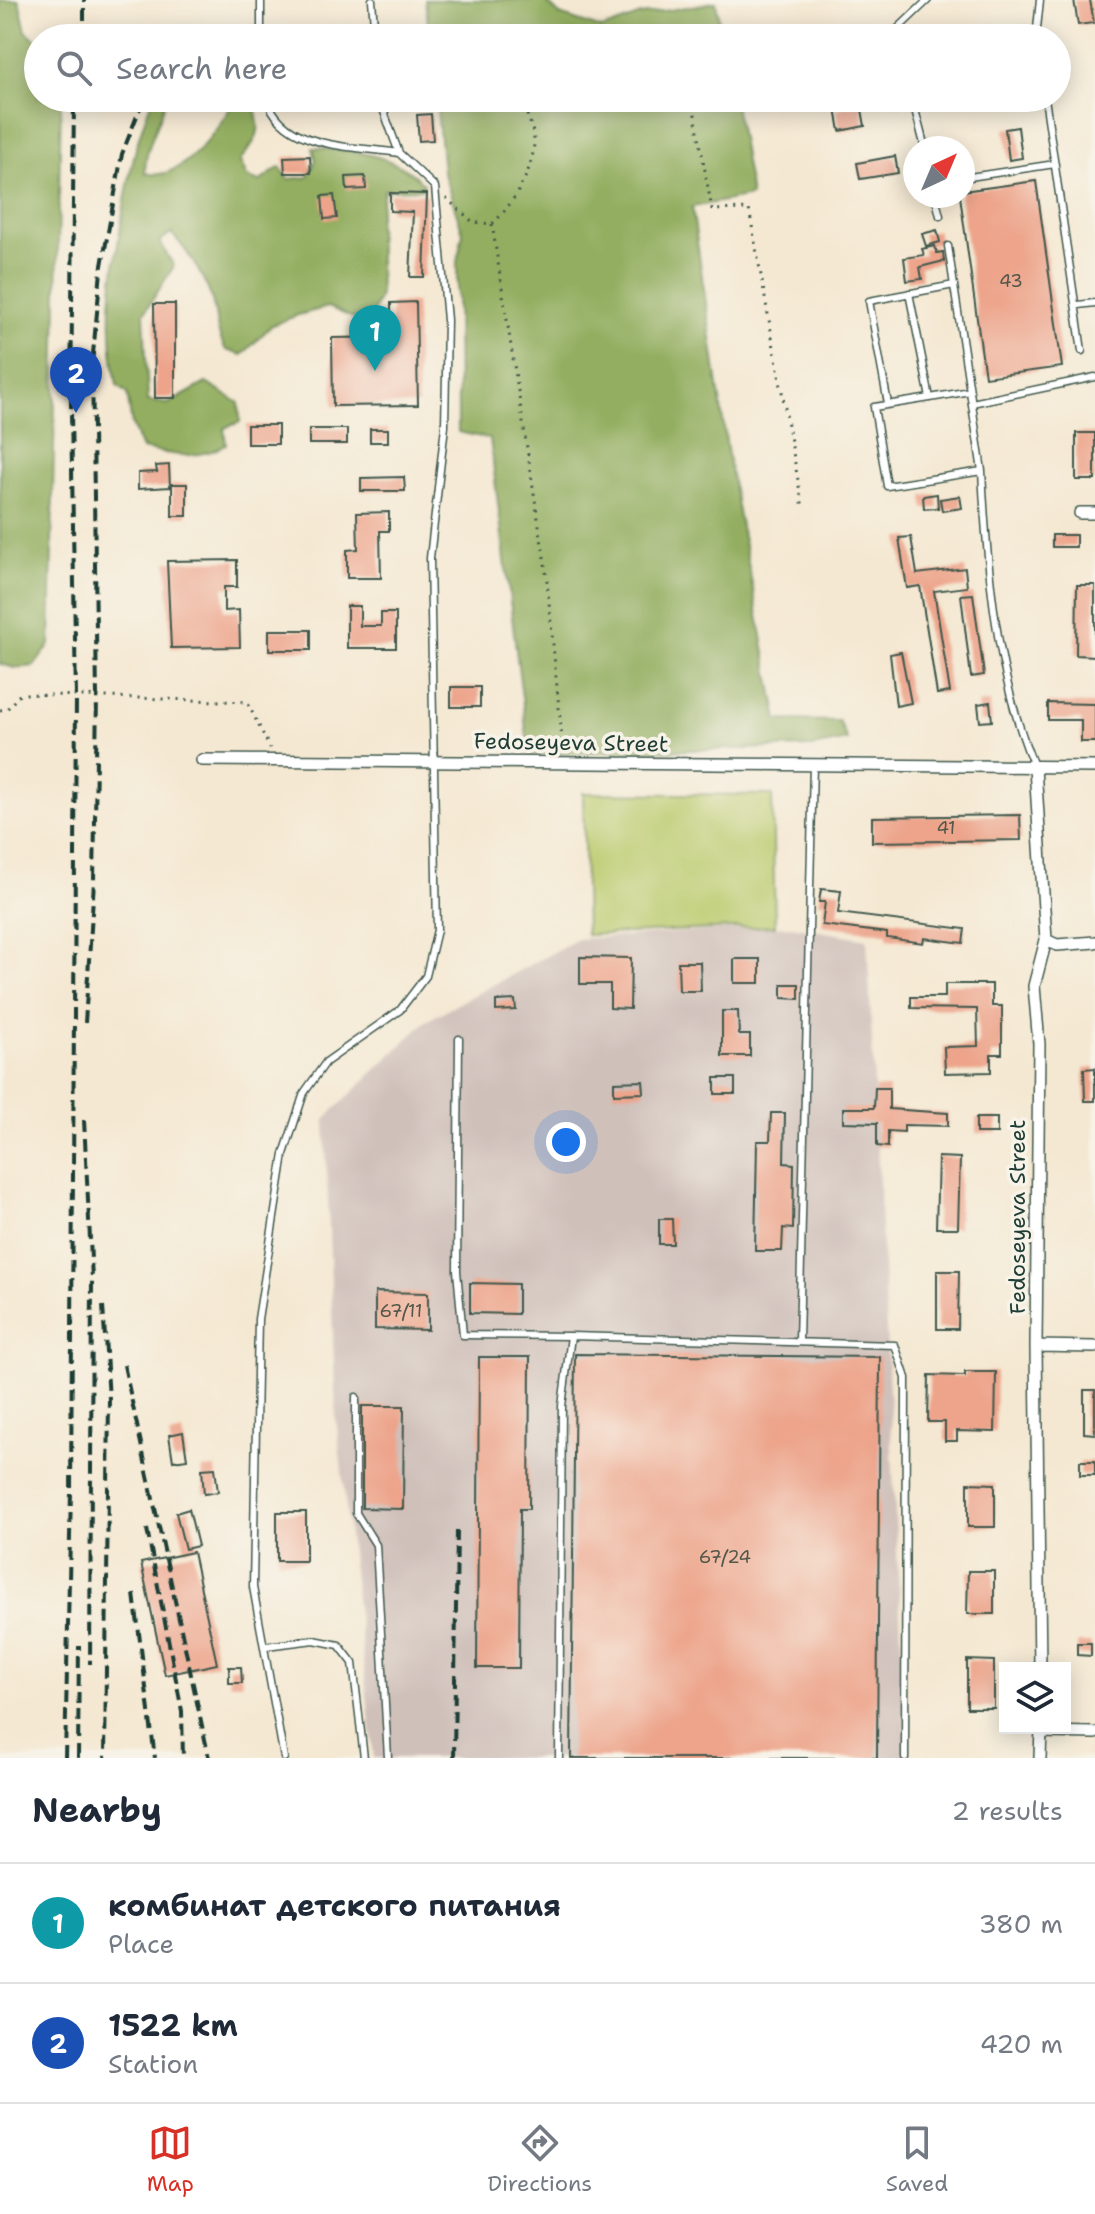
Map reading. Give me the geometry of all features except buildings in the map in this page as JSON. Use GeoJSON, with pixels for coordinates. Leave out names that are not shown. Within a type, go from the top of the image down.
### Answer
{"type":"FeatureCollection","features":[{"type":"Feature","properties":{"kind":"street"},"geometry":{"type":"LineString","coordinates":[[1080,513],[1095,513]]}},
{"type":"Feature","properties":{"kind":"street","name":"Fedoseyeva Street"},"geometry":{"type":"LineString","coordinates":[[202,760],[1095,767]]}},
{"type":"Feature","properties":{"kind":"street","name":"Fedoseyeva Street"},"geometry":{"type":"LineString","coordinates":[[1035,768],[1046,940],[1034,986],[1039,1044],[1036,1346],[1040,1662]]}},
{"type":"Feature","properties":{"kind":"street"},"geometry":{"type":"LineString","coordinates":[[1046,940],[1057,945],[1095,942]]}},
{"type":"Feature","properties":{"kind":"street"},"geometry":{"type":"LineString","coordinates":[[1036,1346],[1095,1347]]}},
{"type":"Feature","properties":{"kind":"street"},"geometry":{"type":"LineString","coordinates":[[1071,1732],[1095,1733]]}},
{"type":"Feature","properties":{"kind":"street"},"geometry":{"type":"LineString","coordinates":[[1040,1758],[1041,1734]]}},
{"type":"Feature","properties":{"kind":"lane"},"geometry":{"type":"LineString","coordinates":[[261,0],[261,24]]}},
{"type":"Feature","properties":{"kind":"lane"},"geometry":{"type":"LineString","coordinates":[[372,0],[374,22]]}},
{"type":"Feature","properties":{"kind":"lane"},"geometry":{"type":"LineString","coordinates":[[903,24],[928,0]]}},
{"type":"Feature","properties":{"kind":"lane"},"geometry":{"type":"LineString","coordinates":[[1037,24],[1040,0]]}},
{"type":"Feature","properties":{"kind":"lane"},"geometry":{"type":"LineString","coordinates":[[271,112],[287,129],[313,141],[399,153]]}},
{"type":"Feature","properties":{"kind":"lane"},"geometry":{"type":"LineString","coordinates":[[284,1758],[253,1587],[258,1319],[284,1154],[304,1093],[326,1062],[400,1010],[426,976],[437,930],[430,558],[445,426],[447,320],[435,187],[399,153],[384,112]]}},
{"type":"Feature","properties":{"kind":"lane"},"geometry":{"type":"LineString","coordinates":[[916,112],[922,136]]}},
{"type":"Feature","properties":{"kind":"lane"},"geometry":{"type":"LineString","coordinates":[[1047,112],[1078,305],[1082,351]]}},
{"type":"Feature","properties":{"kind":"lane"},"geometry":{"type":"LineString","coordinates":[[975,176],[1055,164]]}},
{"type":"Feature","properties":{"kind":"lane"},"geometry":{"type":"LineString","coordinates":[[938,208],[940,216]]}},
{"type":"Feature","properties":{"kind":"lane"},"geometry":{"type":"LineString","coordinates":[[948,246],[982,471],[997,618],[1019,730],[1035,768]]}},
{"type":"Feature","properties":{"kind":"lane"},"geometry":{"type":"LineString","coordinates":[[888,404],[869,301],[954,285]]}},
{"type":"Feature","properties":{"kind":"lane"},"geometry":{"type":"LineString","coordinates":[[909,293],[930,398]]}},
{"type":"Feature","properties":{"kind":"lane"},"geometry":{"type":"LineString","coordinates":[[1078,305],[1095,303]]}},
{"type":"Feature","properties":{"kind":"lane"},"geometry":{"type":"LineString","coordinates":[[972,403],[1095,377]]}},
{"type":"Feature","properties":{"kind":"lane"},"geometry":{"type":"LineString","coordinates":[[970,391],[874,407],[887,486],[982,471]]}},
{"type":"Feature","properties":{"kind":"lane"},"geometry":{"type":"LineString","coordinates":[[799,1341],[813,765]]}},
{"type":"Feature","properties":{"kind":"lane"},"geometry":{"type":"LineString","coordinates":[[459,1039],[457,1271],[463,1335],[895,1345],[906,1378],[905,1758]]}},
{"type":"Feature","properties":{"kind":"lane"},"geometry":{"type":"LineString","coordinates":[[559,1758],[561,1419],[571,1336]]}},
{"type":"Feature","properties":{"kind":"lane"},"geometry":{"type":"LineString","coordinates":[[356,1397],[356,1513],[376,1545],[388,1758]]}},
{"type":"Feature","properties":{"kind":"lane"},"geometry":{"type":"LineString","coordinates":[[266,1646],[314,1640],[339,1645],[353,1663],[364,1758]]}},
{"type":"Feature","properties":{"kind":"path"},"geometry":{"type":"LineString","coordinates":[[374,22],[402,24]]}},
{"type":"Feature","properties":{"kind":"path"},"geometry":{"type":"LineString","coordinates":[[435,187],[473,222],[492,224],[503,214],[523,182],[534,140],[525,112]]}},
{"type":"Feature","properties":{"kind":"path"},"geometry":{"type":"LineString","coordinates":[[694,112],[712,210],[749,209],[803,508]]}},
{"type":"Feature","properties":{"kind":"path"},"geometry":{"type":"LineString","coordinates":[[492,224],[546,570],[564,762]]}},
{"type":"Feature","properties":{"kind":"path"},"geometry":{"type":"LineString","coordinates":[[0,710],[7,709],[18,696],[26,694],[247,702],[276,760]]}},
{"type":"Feature","properties":{"kind":"shaded area"},"geometry":{"type":"Polygon","coordinates":[[[790,926],[867,939],[907,1758],[374,1758],[336,1418],[325,1119],[426,1021],[578,939],[790,926]]]}},
{"type":"Feature","properties":{"kind":"green space"},"geometry":{"type":"Polygon","coordinates":[[[0,0],[19,0],[24,24],[24,112],[61,112],[50,645],[34,666],[15,668],[0,664],[0,0]]]}},
{"type":"Feature","properties":{"kind":"green space"},"geometry":{"type":"Polygon","coordinates":[[[425,0],[544,0],[560,15],[587,24],[428,24],[425,0]]]}},
{"type":"Feature","properties":{"kind":"green space"},"geometry":{"type":"Polygon","coordinates":[[[716,2],[720,24],[616,24],[641,15],[716,2]]]}},
{"type":"Feature","properties":{"kind":"green space"},"geometry":{"type":"Polygon","coordinates":[[[148,112],[162,112],[147,153],[145,173],[159,174],[186,162],[210,137],[227,112],[256,112],[258,133],[240,161],[247,177],[259,182],[280,167],[288,179],[308,177],[316,160],[313,148],[358,152],[387,160],[424,184],[422,189],[384,190],[378,222],[380,295],[371,316],[353,318],[328,307],[298,315],[272,325],[242,355],[226,350],[208,289],[184,248],[171,233],[159,242],[174,266],[144,313],[148,401],[168,404],[206,383],[239,403],[240,422],[224,428],[226,444],[196,455],[142,449],[132,425],[127,393],[117,385],[113,363],[111,302],[118,241],[148,112]]]}},
{"type":"Feature","properties":{"kind":"green space"},"geometry":{"type":"Polygon","coordinates":[[[437,112],[736,112],[751,196],[692,207],[730,469],[778,720],[839,721],[847,740],[812,747],[529,754],[490,439],[458,432],[457,262],[463,233],[443,171],[437,112]]]}},
{"type":"Feature","properties":{"kind":"green space"},"geometry":{"type":"Polygon","coordinates":[[[583,793],[772,795],[775,926],[586,935],[583,793]]]}},
{"type":"Feature","properties":{"kind":"railway"},"geometry":{"type":"LineString","coordinates":[[84,0],[84,24]]}},
{"type":"Feature","properties":{"kind":"railway"},"geometry":{"type":"LineString","coordinates":[[65,1758],[71,1492],[76,697],[71,412],[74,112]]}},
{"type":"Feature","properties":{"kind":"railway"},"geometry":{"type":"LineString","coordinates":[[85,1023],[94,881],[97,697],[92,364],[101,271],[122,154],[138,112]]}},
{"type":"Feature","properties":{"kind":"railway"},"geometry":{"type":"LineString","coordinates":[[84,1120],[92,1279],[90,1664]]}},
{"type":"Feature","properties":{"kind":"railway"},"geometry":{"type":"LineString","coordinates":[[103,1306],[109,1399],[105,1758]]}},
{"type":"Feature","properties":{"kind":"railway"},"geometry":{"type":"LineString","coordinates":[[124,1365],[209,1758]]}},
{"type":"Feature","properties":{"kind":"railway"},"geometry":{"type":"LineString","coordinates":[[147,1529],[182,1711],[183,1758]]}},
{"type":"Feature","properties":{"kind":"railway"},"geometry":{"type":"LineString","coordinates":[[454,1758],[457,1530]]}},
{"type":"Feature","properties":{"kind":"railway"},"geometry":{"type":"LineString","coordinates":[[134,1594],[155,1758]]}},
{"type":"Feature","properties":{"kind":"railway"},"geometry":{"type":"LineString","coordinates":[[78,1758],[79,1646]]}},
{"type":"Feature","properties":{"kind":"place","name":"комбинат детского питания"},"geometry":{"type":"Point","coordinates":[375,371]}},
{"type":"Feature","properties":{"kind":"place","name":"1522 km"},"geometry":{"type":"Point","coordinates":[76,413]}}]}
